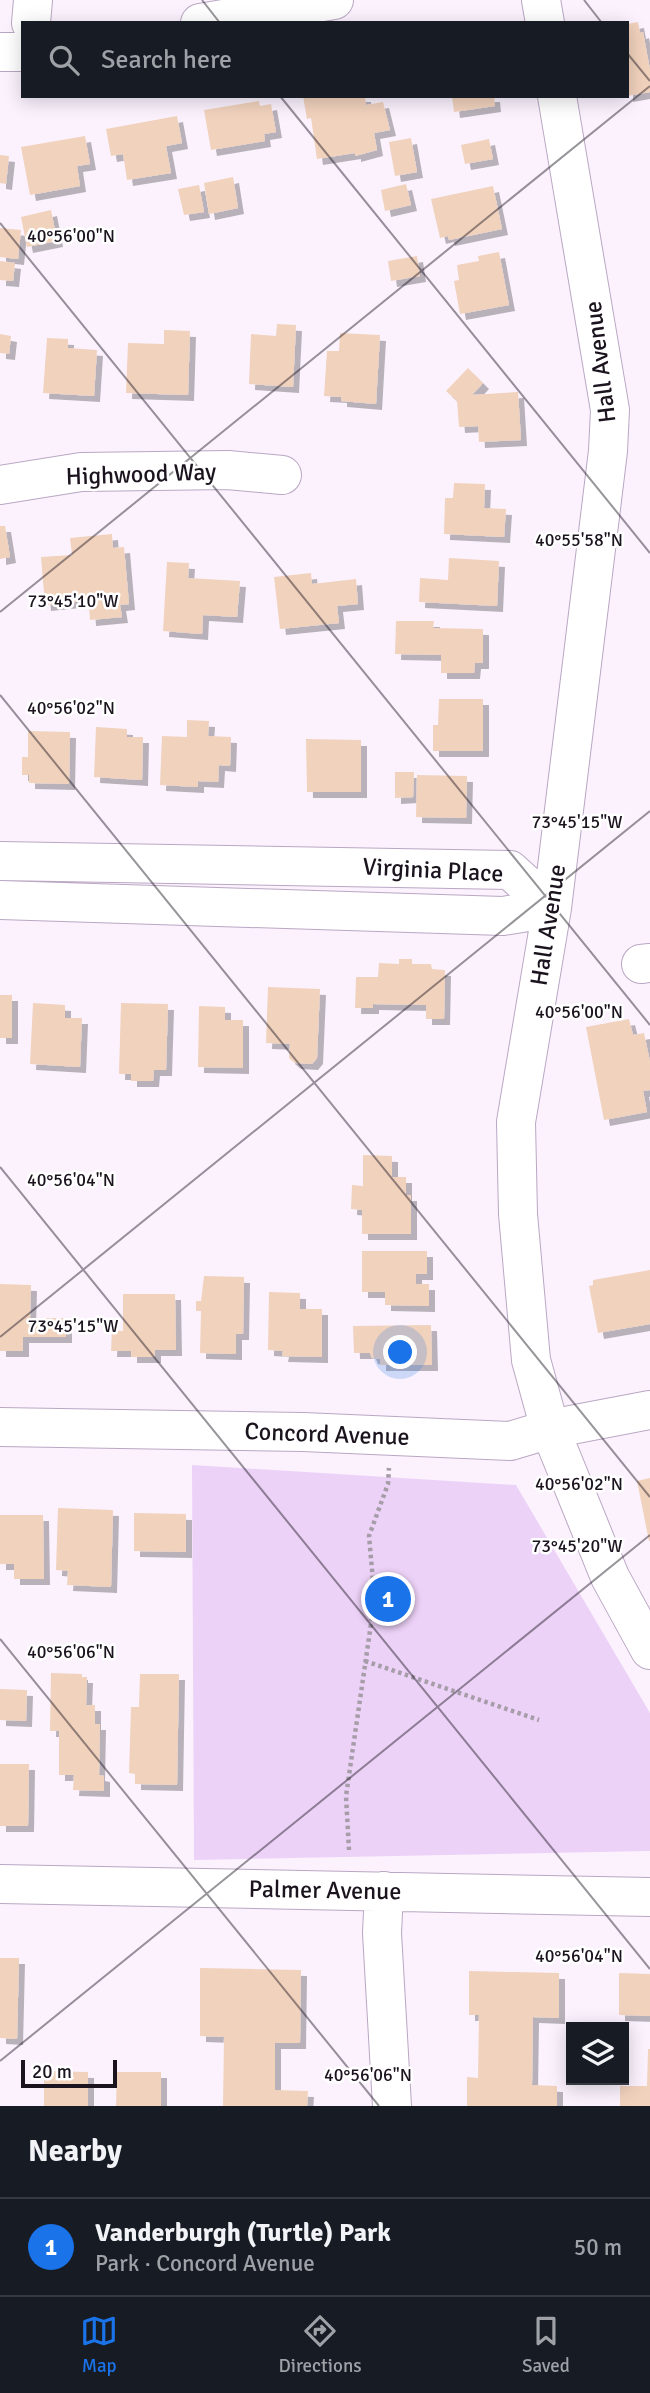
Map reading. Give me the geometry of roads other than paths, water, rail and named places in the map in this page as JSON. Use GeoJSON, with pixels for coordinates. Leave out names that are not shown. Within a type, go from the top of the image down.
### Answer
{"type":"FeatureCollection","features":[{"type":"Feature","properties":{"kind":"street"},"geometry":{"type":"LineString","coordinates":[[31,21],[33,0]]}},
{"type":"Feature","properties":{"kind":"street"},"geometry":{"type":"LineString","coordinates":[[212,21],[334,0]]}},
{"type":"Feature","properties":{"kind":"street"},"geometry":{"type":"LineString","coordinates":[[541,0],[545,21]]}},
{"type":"Feature","properties":{"kind":"street"},"geometry":{"type":"LineString","coordinates":[[0,52],[21,52]]}},
{"type":"Feature","properties":{"kind":"street","name":"Hall Avenue"},"geometry":{"type":"LineString","coordinates":[[557,98],[610,410],[608,451],[552,908],[516,1122],[520,1256],[531,1360],[550,1429],[610,1577],[650,1650]]}},
{"type":"Feature","properties":{"kind":"street","name":"Highwood Way"},"geometry":{"type":"LineString","coordinates":[[0,485],[81,472],[228,470],[282,475]]}},
{"type":"Feature","properties":{"kind":"street","name":"Virginia Place"},"geometry":{"type":"LineString","coordinates":[[0,861],[510,870],[552,908]]}},
{"type":"Feature","properties":{"kind":"street","name":"Virginia Place"},"geometry":{"type":"LineString","coordinates":[[0,900],[503,916],[552,908]]}},
{"type":"Feature","properties":{"kind":"street","name":"Concord Avenue"},"geometry":{"type":"LineString","coordinates":[[0,1427],[303,1432],[510,1441],[550,1429],[650,1410]]}},
{"type":"Feature","properties":{"kind":"street","name":"Palmer Avenue"},"geometry":{"type":"LineString","coordinates":[[0,1885],[650,1897]]}},
{"type":"Feature","properties":{"kind":"street"},"geometry":{"type":"LineString","coordinates":[[384,1891],[382,1933],[393,2106]]}},
{"type":"Feature","properties":{"kind":"place","name":"Vanderburgh (Turtle) Park"},"geometry":{"type":"Point","coordinates":[388,1599]}}]}
